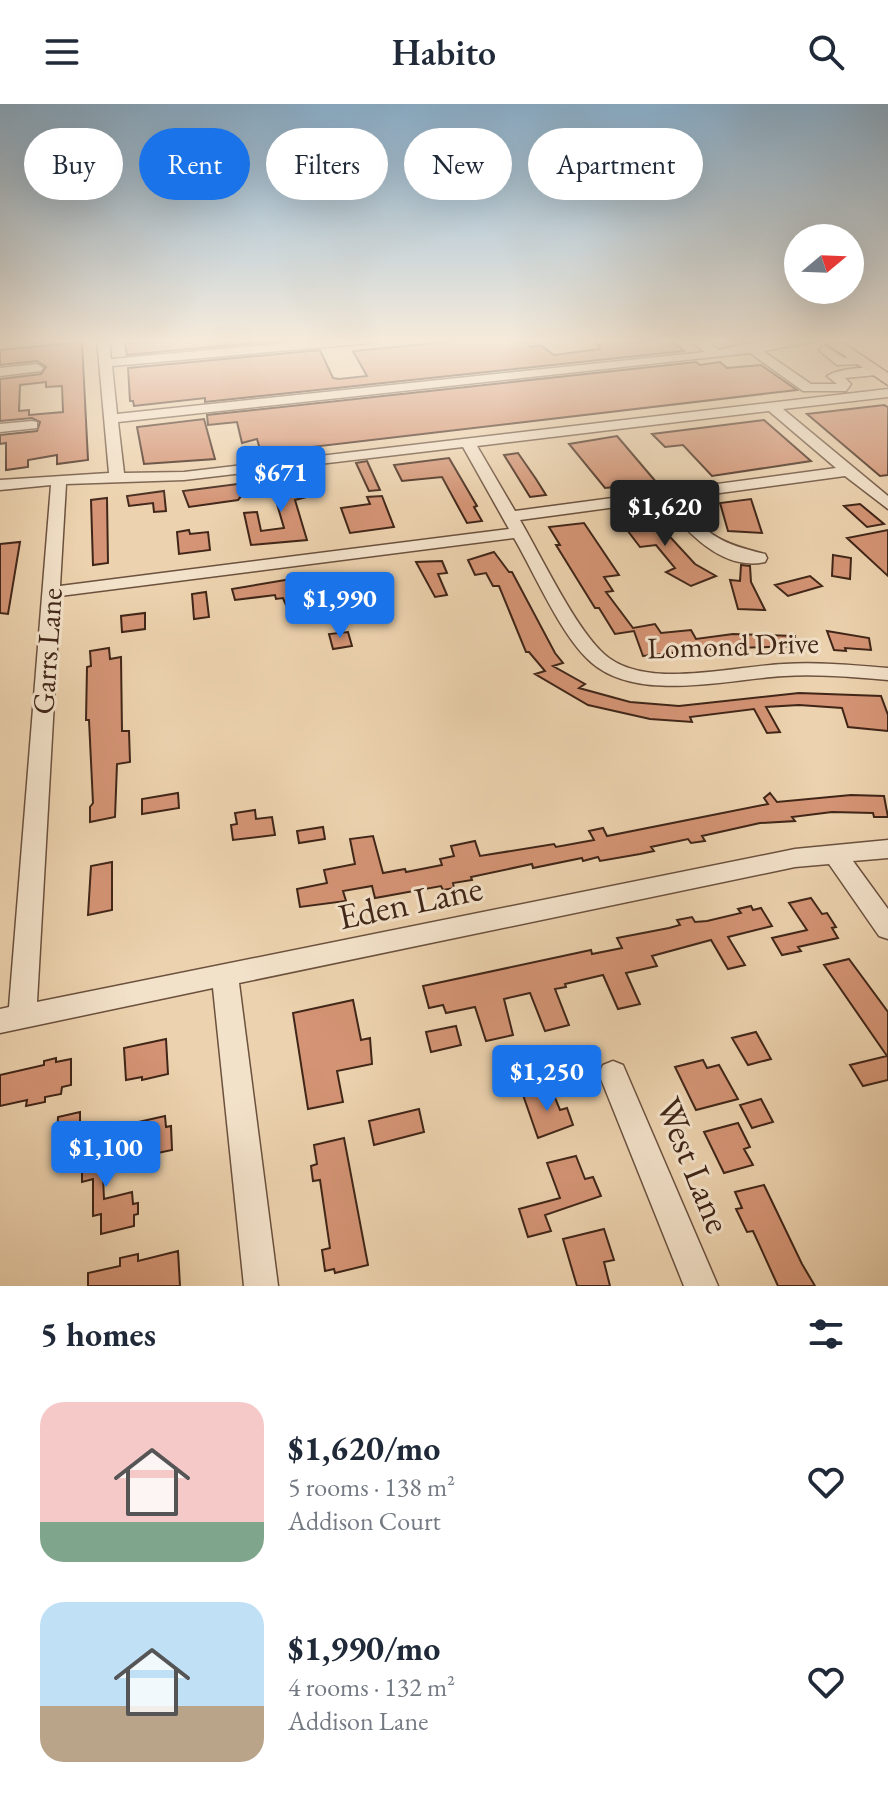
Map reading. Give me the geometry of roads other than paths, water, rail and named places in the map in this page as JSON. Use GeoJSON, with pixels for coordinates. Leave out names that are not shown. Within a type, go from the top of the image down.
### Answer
{"type":"FeatureCollection","features":[{"type":"Feature","properties":{"kind":"street"},"geometry":{"type":"LineString","coordinates":[[109,394],[117,477]]}},
{"type":"Feature","properties":{"kind":"street"},"geometry":{"type":"LineString","coordinates":[[112,419],[344,394]]}},
{"type":"Feature","properties":{"kind":"street"},"geometry":{"type":"LineString","coordinates":[[0,485],[184,476],[771,406],[812,394]]}},
{"type":"Feature","properties":{"kind":"street"},"geometry":{"type":"LineString","coordinates":[[771,406],[888,504]]}},
{"type":"Feature","properties":{"kind":"street"},"geometry":{"type":"LineString","coordinates":[[0,428],[32,425]]}},
{"type":"Feature","properties":{"kind":"street","name":"Lomond Drive"},"geometry":{"type":"LineString","coordinates":[[468,443],[588,651],[605,664],[626,674],[672,680],[788,670],[888,674]]}},
{"type":"Feature","properties":{"kind":"street"},"geometry":{"type":"LineString","coordinates":[[52,592],[515,524],[664,495],[848,471]]}},
{"type":"Feature","properties":{"kind":"street","name":"Garrs Lane"},"geometry":{"type":"LineString","coordinates":[[11,1019],[52,592],[59,480]]}},
{"type":"Feature","properties":{"kind":"street"},"geometry":{"type":"LineString","coordinates":[[664,495],[709,543],[730,554],[759,558]]}},
{"type":"Feature","properties":{"kind":"street","name":"Eden Lane"},"geometry":{"type":"LineString","coordinates":[[11,1019],[795,858],[888,849]]}},
{"type":"Feature","properties":{"kind":"street"},"geometry":{"type":"LineString","coordinates":[[834,853],[888,929]]}},
{"type":"Feature","properties":{"kind":"street"},"geometry":{"type":"LineString","coordinates":[[225,977],[261,1286]]}},
{"type":"Feature","properties":{"kind":"street","name":"West Lane"},"geometry":{"type":"LineString","coordinates":[[613,1074],[701,1286]]}}]}
